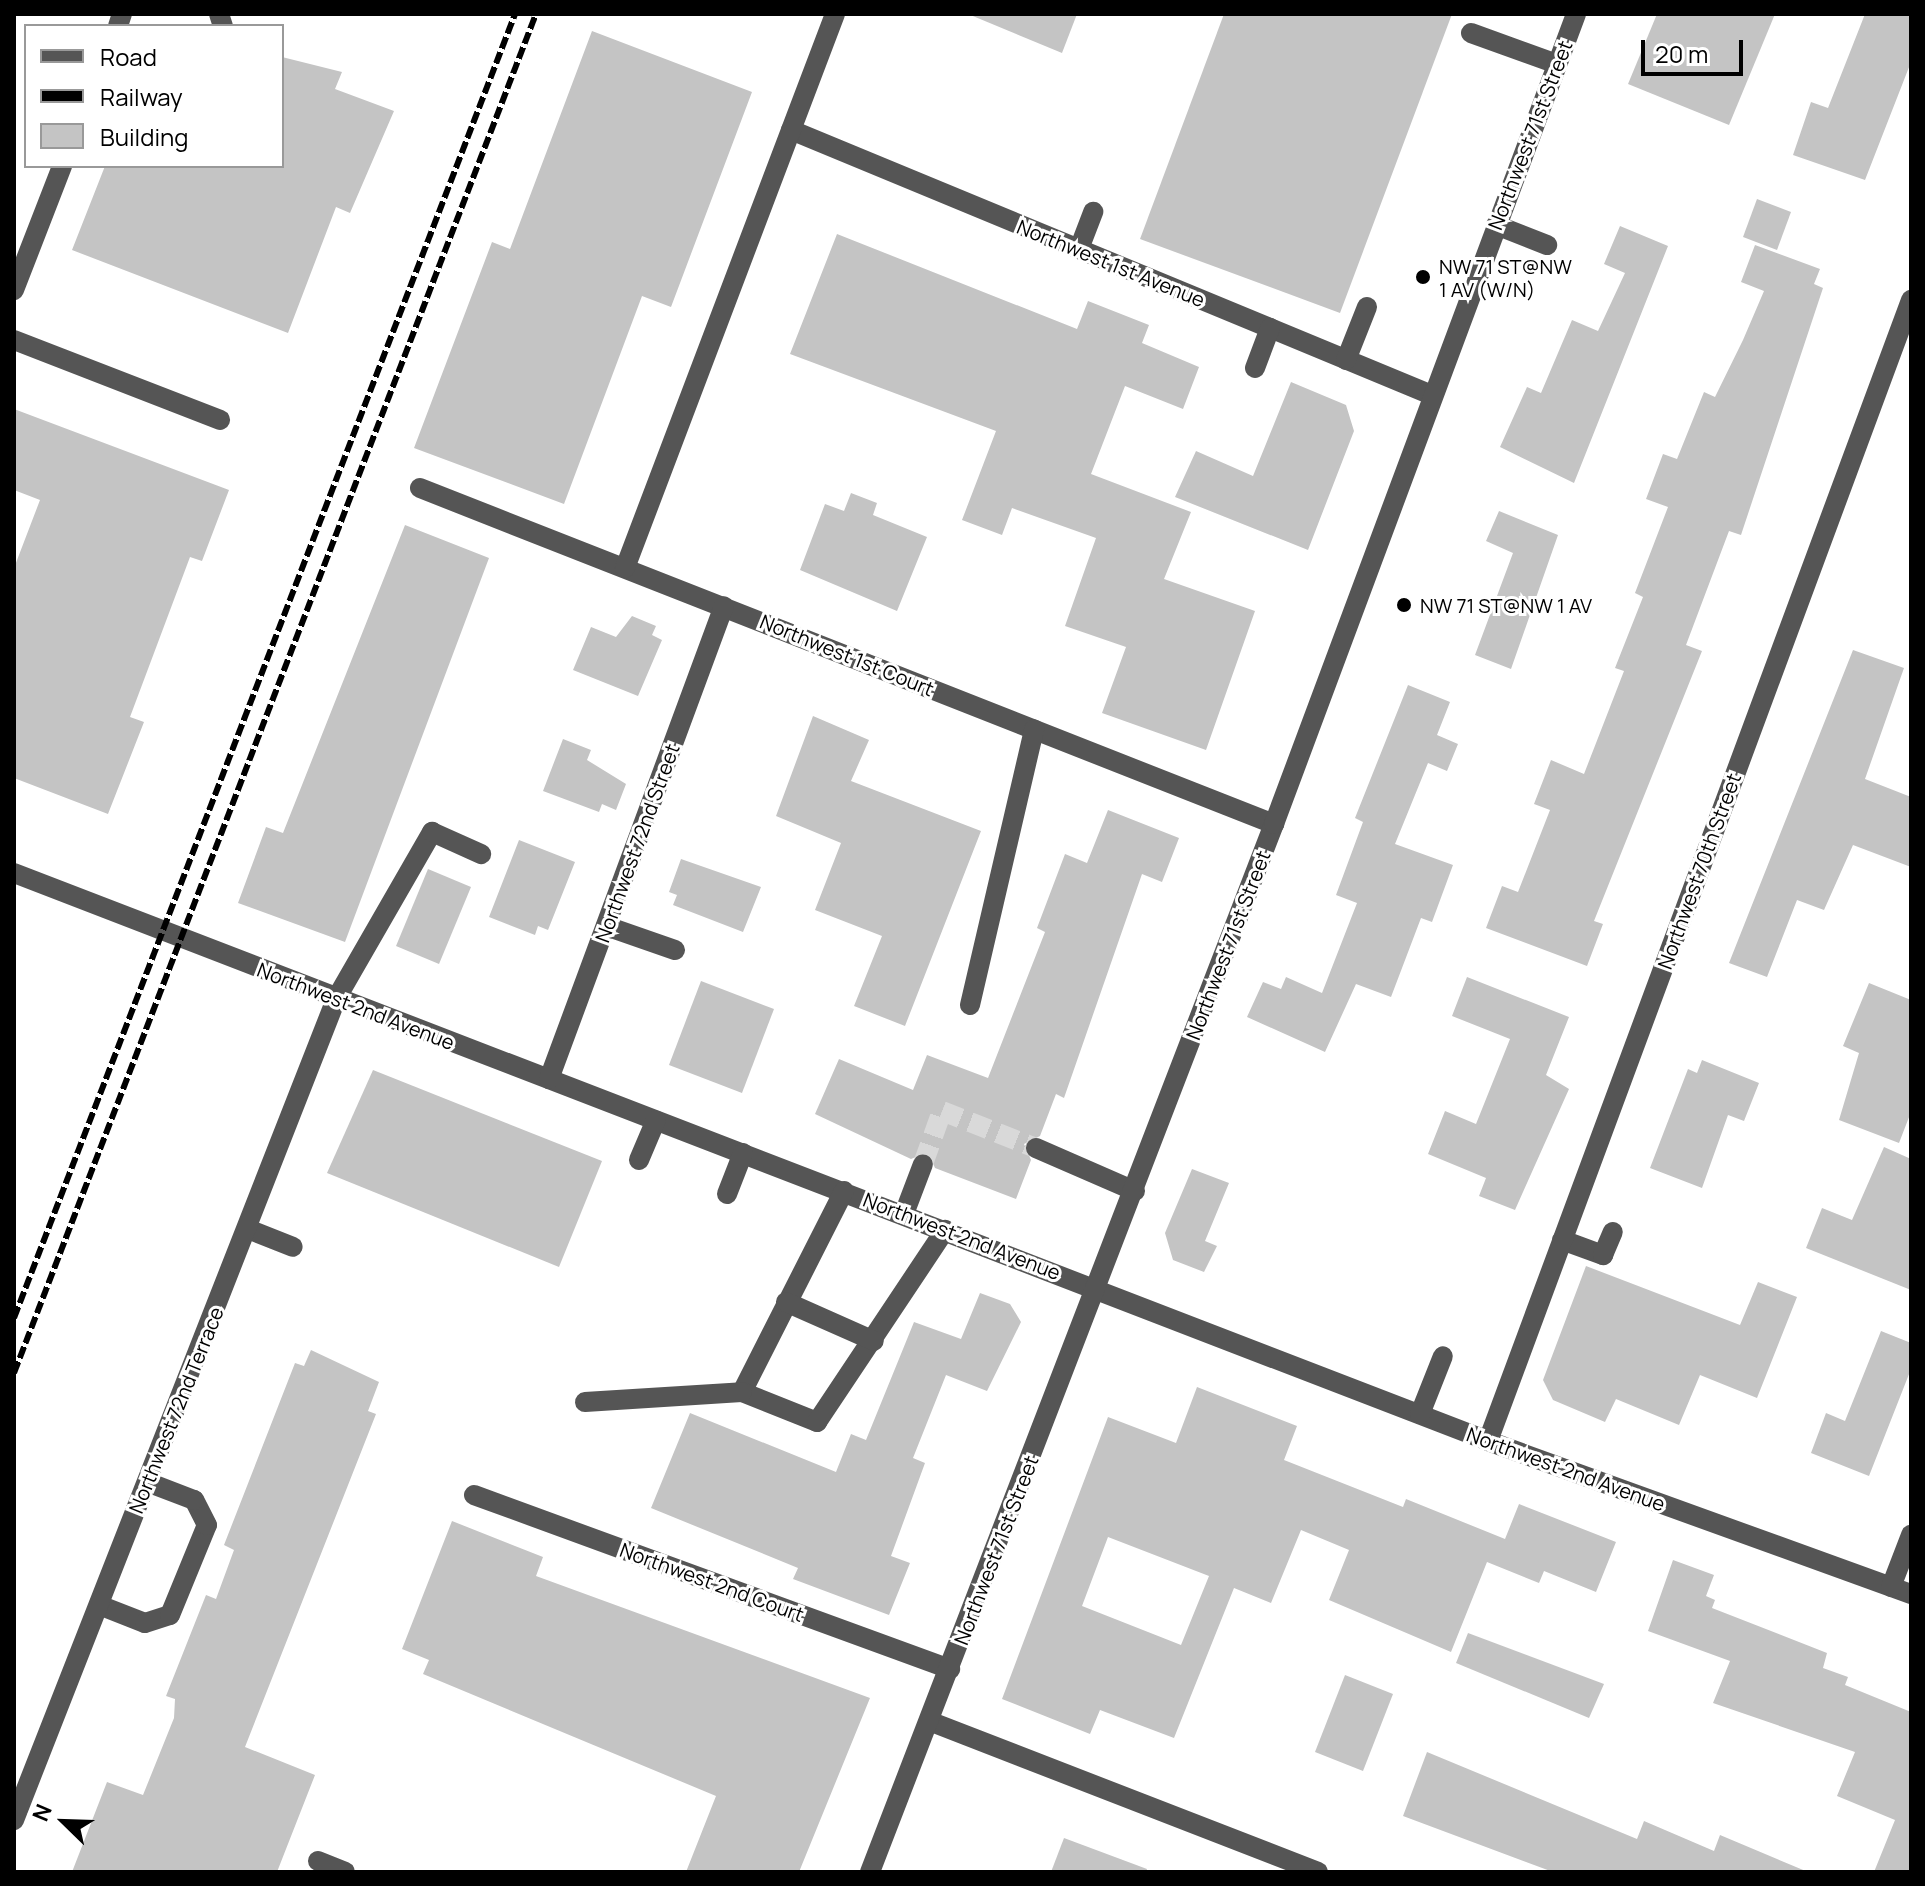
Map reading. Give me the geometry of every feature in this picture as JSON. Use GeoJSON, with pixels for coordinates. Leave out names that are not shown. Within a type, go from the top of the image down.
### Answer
{"type":"FeatureCollection","features":[{"type":"Feature","properties":{"kind":"street"},"geometry":{"type":"LineString","coordinates":[[625,568],[835,14]]}},
{"type":"Feature","properties":{"kind":"street","name":"Northwest 71st Street"},"geometry":{"type":"LineString","coordinates":[[870,1872],[1135,1191],[1576,14]]}},
{"type":"Feature","properties":{"kind":"street"},"geometry":{"type":"LineString","coordinates":[[1471,33],[1557,64]]}},
{"type":"Feature","properties":{"kind":"street","name":"Northwest 1st Avenue"},"geometry":{"type":"LineString","coordinates":[[791,130],[1432,395]]}},
{"type":"Feature","properties":{"kind":"street"},"geometry":{"type":"LineString","coordinates":[[14,290],[61,168]]}},
{"type":"Feature","properties":{"kind":"street"},"geometry":{"type":"LineString","coordinates":[[1079,249],[1093,212]]}},
{"type":"Feature","properties":{"kind":"street"},"geometry":{"type":"LineString","coordinates":[[1496,225],[1547,245]]}},
{"type":"Feature","properties":{"kind":"street","name":"Northwest 70th Street"},"geometry":{"type":"LineString","coordinates":[[1488,1441],[1911,300]]}},
{"type":"Feature","properties":{"kind":"street"},"geometry":{"type":"LineString","coordinates":[[1346,360],[1367,307]]}},
{"type":"Feature","properties":{"kind":"street"},"geometry":{"type":"LineString","coordinates":[[1255,368],[1270,328]]}},
{"type":"Feature","properties":{"kind":"street"},"geometry":{"type":"LineString","coordinates":[[14,340],[220,420]]}},
{"type":"Feature","properties":{"kind":"street","name":"Northwest 1st Court"},"geometry":{"type":"LineString","coordinates":[[420,488],[1274,824]]}},
{"type":"Feature","properties":{"kind":"street","name":"Northwest 72nd Street"},"geometry":{"type":"LineString","coordinates":[[549,1079],[724,606]]}},
{"type":"Feature","properties":{"kind":"street"},"geometry":{"type":"LineString","coordinates":[[970,1005],[1034,729]]}},
{"type":"Feature","properties":{"kind":"street","name":"Northwest 72nd Terrace"},"geometry":{"type":"LineString","coordinates":[[14,1820],[336,999],[432,832],[481,854]]}},
{"type":"Feature","properties":{"kind":"street","name":"Northwest 2nd Avenue"},"geometry":{"type":"LineString","coordinates":[[14,873],[336,999],[1098,1288],[1488,1441],[1911,1594]]}},
{"type":"Feature","properties":{"kind":"street"},"geometry":{"type":"LineString","coordinates":[[606,926],[675,950]]}},
{"type":"Feature","properties":{"kind":"street"},"geometry":{"type":"LineString","coordinates":[[639,1160],[656,1120]]}},
{"type":"Feature","properties":{"kind":"street"},"geometry":{"type":"LineString","coordinates":[[1036,1148],[1135,1191]]}},
{"type":"Feature","properties":{"kind":"street"},"geometry":{"type":"LineString","coordinates":[[727,1194],[743,1153]]}},
{"type":"Feature","properties":{"kind":"street"},"geometry":{"type":"LineString","coordinates":[[904,1214],[923,1164]]}},
{"type":"Feature","properties":{"kind":"street"},"geometry":{"type":"LineString","coordinates":[[742,1392],[844,1191]]}},
{"type":"Feature","properties":{"kind":"street"},"geometry":{"type":"LineString","coordinates":[[248,1229],[293,1247]]}},
{"type":"Feature","properties":{"kind":"street"},"geometry":{"type":"LineString","coordinates":[[585,1402],[742,1392],[817,1422],[874,1341],[945,1230]]}},
{"type":"Feature","properties":{"kind":"street"},"geometry":{"type":"LineString","coordinates":[[1562,1240],[1603,1255],[1613,1232]]}},
{"type":"Feature","properties":{"kind":"street"},"geometry":{"type":"LineString","coordinates":[[786,1302],[874,1341]]}},
{"type":"Feature","properties":{"kind":"street"},"geometry":{"type":"LineString","coordinates":[[1420,1414],[1443,1356]]}},
{"type":"Feature","properties":{"kind":"street"},"geometry":{"type":"LineString","coordinates":[[99,1605],[145,1623],[170,1615],[207,1525],[194,1500],[147,1482]]}},
{"type":"Feature","properties":{"kind":"street","name":"Northwest 2nd Court"},"geometry":{"type":"LineString","coordinates":[[474,1495],[950,1669]]}},
{"type":"Feature","properties":{"kind":"street"},"geometry":{"type":"LineString","coordinates":[[1891,1587],[1911,1535]]}},
{"type":"Feature","properties":{"kind":"street"},"geometry":{"type":"LineString","coordinates":[[929,1721],[1318,1872]]}},
{"type":"Feature","properties":{"kind":"street"},"geometry":{"type":"LineString","coordinates":[[318,1861],[345,1872]]}},
{"type":"Feature","properties":{"kind":"building"},"geometry":{"type":"Polygon","coordinates":[[[968,14],[1077,14],[1062,53],[968,14]]]}},
{"type":"Feature","properties":{"kind":"building"},"geometry":{"type":"Polygon","coordinates":[[[1224,14],[1452,14],[1340,313],[1140,239],[1224,14]]]}},
{"type":"Feature","properties":{"kind":"building"},"geometry":{"type":"Polygon","coordinates":[[[1657,14],[1775,14],[1729,125],[1628,84],[1657,14]]]}},
{"type":"Feature","properties":{"kind":"building"},"geometry":{"type":"Polygon","coordinates":[[[1865,14],[1911,14],[1911,62],[1865,180],[1793,155],[1811,102],[1828,108],[1865,14]]]}},
{"type":"Feature","properties":{"kind":"building"},"geometry":{"type":"Polygon","coordinates":[[[592,31],[752,92],[671,307],[642,296],[564,504],[414,448],[492,242],[510,249],[592,31]]]}},
{"type":"Feature","properties":{"kind":"building"},"geometry":{"type":"Polygon","coordinates":[[[284,58],[342,72],[335,89],[394,111],[350,213],[336,207],[288,333],[72,250],[104,168],[284,168],[284,58]]]}},
{"type":"Feature","properties":{"kind":"building"},"geometry":{"type":"Polygon","coordinates":[[[1757,199],[1791,212],[1777,250],[1743,237],[1757,199]]]}},
{"type":"Feature","properties":{"kind":"building"},"geometry":{"type":"Polygon","coordinates":[[[1620,226],[1668,246],[1574,483],[1500,447],[1527,387],[1541,393],[1572,320],[1598,331],[1625,273],[1604,264],[1620,226]]]}},
{"type":"Feature","properties":{"kind":"building"},"geometry":{"type":"Polygon","coordinates":[[[837,234],[1077,329],[1088,301],[1149,325],[1142,343],[1199,367],[1183,409],[1125,386],[1091,474],[1191,512],[1164,579],[1255,611],[1206,750],[1102,713],[1126,647],[1065,626],[1096,538],[1012,508],[1002,535],[962,520],[996,431],[790,354],[837,234]]]}},
{"type":"Feature","properties":{"kind":"building"},"geometry":{"type":"Polygon","coordinates":[[[1755,245],[1820,269],[1814,284],[1823,288],[1741,535],[1729,531],[1686,645],[1702,651],[1594,921],[1603,924],[1587,966],[1486,928],[1502,886],[1518,892],[1550,810],[1534,804],[1551,760],[1584,774],[1624,671],[1615,668],[1643,597],[1635,593],[1668,507],[1646,499],[1663,454],[1677,459],[1704,392],[1715,397],[1743,340],[1764,291],[1741,282],[1755,245]]]}},
{"type":"Feature","properties":{"kind":"building"},"geometry":{"type":"Polygon","coordinates":[[[1291,382],[1346,405],[1354,431],[1308,550],[1175,497],[1196,451],[1253,476],[1291,382]]]}},
{"type":"Feature","properties":{"kind":"building"},"geometry":{"type":"Polygon","coordinates":[[[14,409],[229,490],[202,561],[190,557],[130,717],[144,722],[108,814],[14,778],[14,568],[40,500],[14,490],[14,409]]]}},
{"type":"Feature","properties":{"kind":"building"},"geometry":{"type":"Polygon","coordinates":[[[851,493],[877,503],[873,515],[927,537],[897,611],[800,570],[825,504],[844,511],[851,493]]]}},
{"type":"Feature","properties":{"kind":"building"},"geometry":{"type":"Polygon","coordinates":[[[1499,511],[1558,535],[1511,669],[1475,655],[1513,553],[1486,541],[1499,511]]]}},
{"type":"Feature","properties":{"kind":"building"},"geometry":{"type":"Polygon","coordinates":[[[405,525],[489,558],[345,942],[238,903],[266,827],[283,833],[405,525]]]}},
{"type":"Feature","properties":{"kind":"building"},"geometry":{"type":"Polygon","coordinates":[[[632,616],[656,626],[652,635],[662,640],[638,696],[573,670],[591,627],[616,637],[632,616]]]}},
{"type":"Feature","properties":{"kind":"building"},"geometry":{"type":"Polygon","coordinates":[[[1853,650],[1904,668],[1865,779],[1911,797],[1911,867],[1853,845],[1824,910],[1797,900],[1767,977],[1729,963],[1853,650]]]}},
{"type":"Feature","properties":{"kind":"building"},"geometry":{"type":"Polygon","coordinates":[[[1408,685],[1450,702],[1437,735],[1458,744],[1447,771],[1428,763],[1395,844],[1453,865],[1432,922],[1421,918],[1391,997],[1356,984],[1325,1052],[1247,1017],[1263,982],[1281,989],[1286,977],[1322,993],[1357,903],[1336,895],[1363,822],[1355,818],[1408,685]]]}},
{"type":"Feature","properties":{"kind":"building"},"geometry":{"type":"Polygon","coordinates":[[[813,716],[869,740],[851,781],[981,831],[905,1026],[854,1006],[882,936],[815,910],[841,843],[776,816],[813,716]]]}},
{"type":"Feature","properties":{"kind":"building"},"geometry":{"type":"Polygon","coordinates":[[[563,739],[591,750],[587,760],[626,784],[616,810],[602,804],[599,812],[543,791],[563,739]]]}},
{"type":"Feature","properties":{"kind":"building"},"geometry":{"type":"Polygon","coordinates":[[[1108,810],[1179,838],[1162,882],[1142,874],[1064,1098],[1056,1094],[1040,1136],[1024,1144],[1031,1160],[1016,1199],[935,1168],[928,1152],[911,1159],[815,1114],[839,1059],[913,1090],[927,1055],[988,1078],[1045,932],[1037,928],[1065,854],[1087,863],[1108,810]]]}},
{"type":"Feature","properties":{"kind":"building"},"geometry":{"type":"Polygon","coordinates":[[[519,840],[575,862],[548,930],[538,926],[535,935],[489,917],[519,840]]]}},
{"type":"Feature","properties":{"kind":"building"},"geometry":{"type":"Polygon","coordinates":[[[681,859],[761,887],[743,932],[673,905],[677,895],[669,892],[681,859]]]}},
{"type":"Feature","properties":{"kind":"building"},"geometry":{"type":"Polygon","coordinates":[[[428,869],[471,887],[439,964],[396,946],[428,869]]]}},
{"type":"Feature","properties":{"kind":"building"},"geometry":{"type":"Polygon","coordinates":[[[1467,977],[1569,1017],[1546,1075],[1569,1089],[1515,1210],[1479,1196],[1486,1178],[1428,1154],[1445,1111],[1476,1124],[1510,1039],[1452,1016],[1467,977]]]}},
{"type":"Feature","properties":{"kind":"building"},"geometry":{"type":"Polygon","coordinates":[[[701,981],[774,1009],[742,1093],[669,1065],[701,981]]]}},
{"type":"Feature","properties":{"kind":"building"},"geometry":{"type":"Polygon","coordinates":[[[1869,983],[1911,1000],[1911,1112],[1899,1143],[1839,1120],[1859,1053],[1843,1046],[1869,983]]]}},
{"type":"Feature","properties":{"kind":"building"},"geometry":{"type":"Polygon","coordinates":[[[1702,1060],[1759,1083],[1744,1121],[1728,1115],[1702,1188],[1650,1168],[1688,1069],[1697,1073],[1702,1060]]]}},
{"type":"Feature","properties":{"kind":"building"},"geometry":{"type":"Polygon","coordinates":[[[373,1070],[602,1161],[559,1267],[327,1173],[373,1070]]]}},
{"type":"Feature","properties":{"kind":"building"},"geometry":{"type":"Polygon","coordinates":[[[1884,1147],[1911,1159],[1911,1290],[1806,1248],[1822,1208],[1852,1220],[1884,1147]]]}},
{"type":"Feature","properties":{"kind":"building"},"geometry":{"type":"Polygon","coordinates":[[[1192,1169],[1229,1183],[1205,1241],[1217,1246],[1204,1272],[1173,1260],[1165,1233],[1192,1169]]]}},
{"type":"Feature","properties":{"kind":"building"},"geometry":{"type":"Polygon","coordinates":[[[1586,1266],[1740,1325],[1758,1282],[1797,1297],[1757,1398],[1700,1375],[1679,1425],[1616,1399],[1605,1422],[1553,1400],[1543,1380],[1586,1266]]]}},
{"type":"Feature","properties":{"kind":"building"},"geometry":{"type":"Polygon","coordinates":[[[980,1293],[1010,1304],[1021,1322],[987,1391],[946,1375],[913,1458],[925,1463],[891,1556],[910,1563],[889,1615],[793,1579],[798,1568],[651,1508],[690,1413],[836,1472],[851,1434],[866,1440],[914,1322],[961,1339],[980,1293]]]}},
{"type":"Feature","properties":{"kind":"building"},"geometry":{"type":"Polygon","coordinates":[[[1881,1331],[1911,1343],[1911,1369],[1869,1476],[1811,1453],[1826,1413],[1845,1421],[1881,1331]]]}},
{"type":"Feature","properties":{"kind":"building"},"geometry":{"type":"Polygon","coordinates":[[[311,1350],[379,1382],[368,1411],[376,1414],[245,1747],[315,1775],[277,1872],[72,1872],[107,1782],[143,1795],[174,1718],[175,1699],[166,1696],[206,1595],[216,1599],[234,1550],[224,1545],[295,1363],[304,1366],[311,1350]]]}},
{"type":"Feature","properties":{"kind":"building"},"geometry":{"type":"Polygon","coordinates":[[[1197,1387],[1297,1426],[1284,1460],[1403,1507],[1406,1499],[1505,1539],[1519,1504],[1616,1542],[1596,1592],[1544,1571],[1539,1583],[1487,1562],[1451,1652],[1329,1600],[1349,1550],[1301,1530],[1271,1603],[1234,1588],[1174,1738],[1100,1710],[1090,1734],[1002,1699],[1108,1417],[1176,1443],[1197,1387]],[[1108,1537],[1082,1606],[1181,1645],[1209,1576],[1108,1537]]]}},
{"type":"Feature","properties":{"kind":"building"},"geometry":{"type":"Polygon","coordinates":[[[452,1521],[543,1557],[536,1576],[870,1698],[799,1872],[686,1872],[716,1796],[423,1674],[429,1660],[402,1649],[452,1521]]]}},
{"type":"Feature","properties":{"kind":"building"},"geometry":{"type":"Polygon","coordinates":[[[1673,1560],[1714,1575],[1706,1596],[1715,1600],[1712,1608],[1827,1653],[1823,1668],[1848,1677],[1845,1685],[1911,1712],[1911,1872],[1874,1872],[1895,1820],[1837,1796],[1855,1752],[1713,1703],[1730,1661],[1648,1631],[1673,1560]]]}},
{"type":"Feature","properties":{"kind":"building"},"geometry":{"type":"Polygon","coordinates":[[[1468,1633],[1604,1684],[1589,1718],[1456,1663],[1468,1633]]]}},
{"type":"Feature","properties":{"kind":"building"},"geometry":{"type":"Polygon","coordinates":[[[1345,1675],[1393,1694],[1363,1771],[1315,1752],[1345,1675]]]}},
{"type":"Feature","properties":{"kind":"building"},"geometry":{"type":"Polygon","coordinates":[[[1427,1752],[1637,1839],[1644,1821],[1714,1851],[1720,1835],[1808,1872],[1553,1872],[1403,1816],[1427,1752]]]}},
{"type":"Feature","properties":{"kind":"building"},"geometry":{"type":"Polygon","coordinates":[[[1064,1838],[1147,1869],[1146,1872],[1051,1872],[1064,1838]]]}},
{"type":"Feature","properties":{"kind":"tunnel"},"geometry":{"type":"LineString","coordinates":[[923,1164],[942,1111],[1036,1148]]}},
{"type":"Feature","properties":{"kind":"railway"},"geometry":{"type":"LineString","coordinates":[[14,1318],[515,14]]}},
{"type":"Feature","properties":{"kind":"railway"},"geometry":{"type":"LineString","coordinates":[[14,1373],[536,14]]}},
{"type":"Feature","properties":{"kind":"place","name":"NW 71 ST@NW 1 AV (W/N)"},"geometry":{"type":"Point","coordinates":[1423,277]}},
{"type":"Feature","properties":{"kind":"place","name":"NW 71 ST@NW 1 AV"},"geometry":{"type":"Point","coordinates":[1404,605]}}]}
